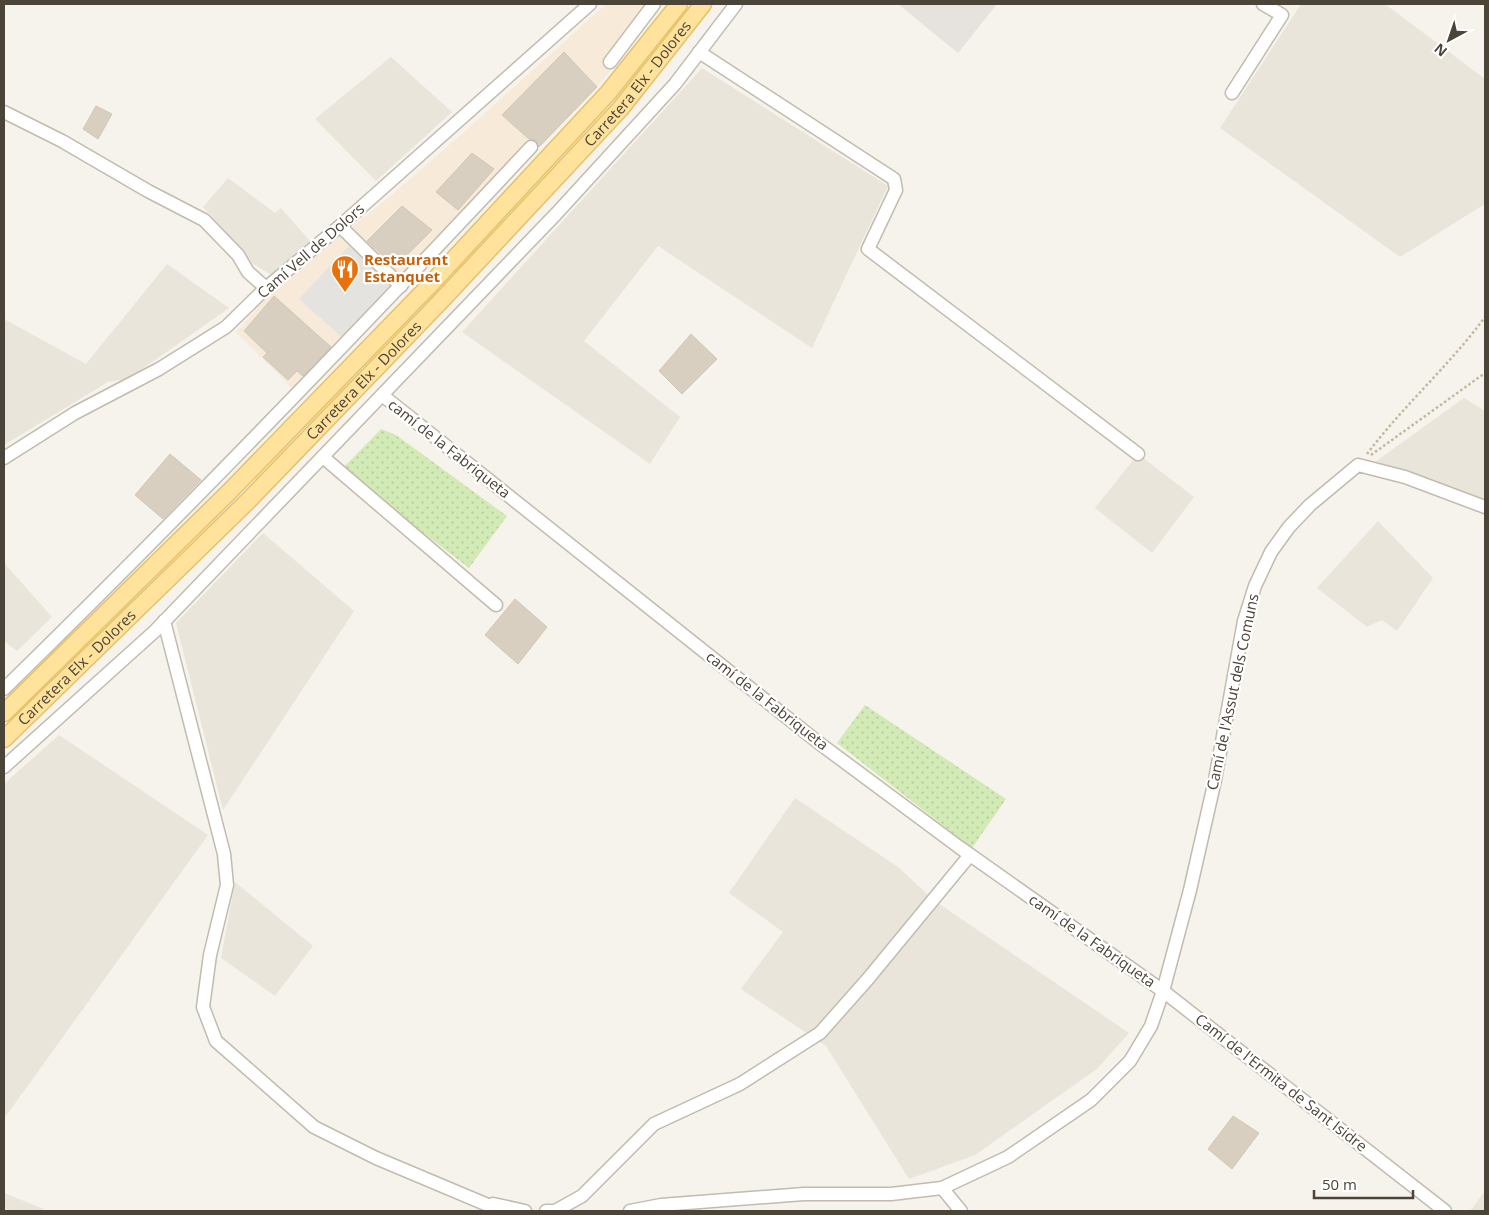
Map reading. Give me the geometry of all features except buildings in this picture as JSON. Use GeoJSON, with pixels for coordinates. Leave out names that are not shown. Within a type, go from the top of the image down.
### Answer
{"type":"FeatureCollection","features":[{"type":"Feature","properties":{"kind":"main road","name":"Carretera Elx - Dolores"},"geometry":{"type":"LineString","coordinates":[[4,713],[230,491],[427,288],[608,93],[680,4]]}},
{"type":"Feature","properties":{"kind":"main road","name":"Carretera Elx - Dolores"},"geometry":{"type":"LineString","coordinates":[[4,739],[247,502],[395,349],[621,108],[703,4]]}},
{"type":"Feature","properties":{"kind":"street","name":"Camí Vell de Dolors"},"geometry":{"type":"LineString","coordinates":[[4,458],[75,413],[159,369],[226,327],[266,288],[340,226],[590,4]]}},
{"type":"Feature","properties":{"kind":"street"},"geometry":{"type":"LineString","coordinates":[[610,62],[654,4]]}},
{"type":"Feature","properties":{"kind":"street"},"geometry":{"type":"LineString","coordinates":[[4,767],[164,622],[323,457],[556,214],[675,84],[736,4]]}},
{"type":"Feature","properties":{"kind":"street"},"geometry":{"type":"LineString","coordinates":[[1232,93],[1282,15],[1263,4]]}},
{"type":"Feature","properties":{"kind":"street"},"geometry":{"type":"LineString","coordinates":[[699,52],[894,179],[896,190],[868,249],[1138,454]]}},
{"type":"Feature","properties":{"kind":"street"},"geometry":{"type":"LineString","coordinates":[[4,112],[62,140],[148,191],[204,220],[238,255],[248,272],[266,288]]}},
{"type":"Feature","properties":{"kind":"street"},"geometry":{"type":"LineString","coordinates":[[4,689],[91,604],[401,286],[531,147]]}},
{"type":"Feature","properties":{"kind":"street"},"geometry":{"type":"LineString","coordinates":[[340,226],[401,286]]}},
{"type":"Feature","properties":{"kind":"street","name":"camí de la Fabriqueta"},"geometry":{"type":"LineString","coordinates":[[382,395],[811,736],[970,856],[1163,991]]}},
{"type":"Feature","properties":{"kind":"street"},"geometry":{"type":"LineString","coordinates":[[323,457],[496,605]]}},
{"type":"Feature","properties":{"kind":"street"},"geometry":{"type":"LineString","coordinates":[[1358,465],[1405,477],[1485,507]]}},
{"type":"Feature","properties":{"kind":"street","name":"Camí de l'Assut dels Comuns"},"geometry":{"type":"LineString","coordinates":[[630,1211],[661,1205],[804,1194],[891,1194],[942,1188],[1008,1157],[1091,1100],[1130,1061],[1151,1026],[1163,991],[1190,890],[1213,789],[1244,621],[1255,586],[1271,552],[1289,527],[1310,505],[1358,465]]}},
{"type":"Feature","properties":{"kind":"street"},"geometry":{"type":"LineString","coordinates":[[164,622],[224,854],[227,884],[210,955],[203,1007],[216,1041],[314,1127],[376,1158],[502,1211]]}},
{"type":"Feature","properties":{"kind":"street"},"geometry":{"type":"LineString","coordinates":[[546,1211],[555,1211],[582,1196],[654,1124],[740,1084],[820,1033],[867,980],[970,856]]}},
{"type":"Feature","properties":{"kind":"street","name":"Camí de l'Ermita de Sant Isidre"},"geometry":{"type":"LineString","coordinates":[[1163,991],[1445,1211]]}},
{"type":"Feature","properties":{"kind":"street"},"geometry":{"type":"LineString","coordinates":[[942,1188],[961,1211]]}},
{"type":"Feature","properties":{"kind":"street"},"geometry":{"type":"LineString","coordinates":[[476,1200],[526,1211]]}},
{"type":"Feature","properties":{"kind":"path"},"geometry":{"type":"LineString","coordinates":[[1358,465],[1388,426],[1449,361],[1485,317]]}},
{"type":"Feature","properties":{"kind":"path"},"geometry":{"type":"LineString","coordinates":[[1358,465],[1485,373]]}},
{"type":"Feature","properties":{"kind":"shaded area"},"geometry":{"type":"Polygon","coordinates":[[[606,4],[646,4],[658,12],[597,87],[539,147],[530,142],[295,391],[236,332],[273,291],[394,193],[606,4]]]}},
{"type":"Feature","properties":{"kind":"shaded area"},"geometry":{"type":"Polygon","coordinates":[[[898,4],[997,4],[958,53],[898,4]]]}},
{"type":"Feature","properties":{"kind":"shaded area"},"geometry":{"type":"Polygon","coordinates":[[[1301,4],[1385,4],[1485,79],[1485,204],[1400,257],[1220,128],[1301,4]]]}},
{"type":"Feature","properties":{"kind":"shaded area"},"geometry":{"type":"Polygon","coordinates":[[[391,57],[452,112],[376,181],[315,119],[391,57]]]}},
{"type":"Feature","properties":{"kind":"shaded area"},"geometry":{"type":"Polygon","coordinates":[[[702,68],[888,186],[812,348],[658,246],[584,341],[680,417],[650,464],[462,332],[702,68]]]}},
{"type":"Feature","properties":{"kind":"shaded area"},"geometry":{"type":"Polygon","coordinates":[[[228,178],[275,213],[281,208],[310,241],[273,276],[253,264],[203,207],[228,178]]]}},
{"type":"Feature","properties":{"kind":"shaded area"},"geometry":{"type":"Polygon","coordinates":[[[349,246],[392,286],[343,338],[299,299],[349,246]]]}},
{"type":"Feature","properties":{"kind":"shaded area"},"geometry":{"type":"Polygon","coordinates":[[[167,264],[229,308],[128,379],[108,382],[4,445],[4,319],[86,364],[167,264]]]}},
{"type":"Feature","properties":{"kind":"shaded area"},"geometry":{"type":"Polygon","coordinates":[[[1464,398],[1485,411],[1485,501],[1375,462],[1464,398]]]}},
{"type":"Feature","properties":{"kind":"shaded area"},"geometry":{"type":"Polygon","coordinates":[[[1138,454],[1194,497],[1152,553],[1095,508],[1138,454]]]}},
{"type":"Feature","properties":{"kind":"shaded area"},"geometry":{"type":"Polygon","coordinates":[[[1378,521],[1433,578],[1397,631],[1382,620],[1367,627],[1317,588],[1378,521]]]}},
{"type":"Feature","properties":{"kind":"shaded area"},"geometry":{"type":"Polygon","coordinates":[[[263,533],[354,611],[223,810],[176,623],[263,533]]]}},
{"type":"Feature","properties":{"kind":"shaded area"},"geometry":{"type":"Polygon","coordinates":[[[4,563],[52,617],[17,651],[4,641],[4,563]]]}},
{"type":"Feature","properties":{"kind":"shaded area"},"geometry":{"type":"Polygon","coordinates":[[[59,735],[208,835],[6,1116],[4,1115],[4,784],[59,735]]]}},
{"type":"Feature","properties":{"kind":"shaded area"},"geometry":{"type":"Polygon","coordinates":[[[795,798],[898,867],[935,901],[1129,1033],[1097,1069],[975,1155],[909,1179],[826,1046],[741,989],[783,932],[729,893],[795,798]]]}},
{"type":"Feature","properties":{"kind":"shaded area"},"geometry":{"type":"Polygon","coordinates":[[[235,882],[313,946],[275,996],[221,958],[235,882]]]}},
{"type":"Feature","properties":{"kind":"shaded area"},"geometry":{"type":"Polygon","coordinates":[[[1485,1191],[1485,1211],[1470,1211],[1485,1191]]]}},
{"type":"Feature","properties":{"kind":"shaded area"},"geometry":{"type":"Polygon","coordinates":[[[4,1193],[44,1209],[43,1211],[4,1211],[4,1193]]]}},
{"type":"Feature","properties":{"kind":"green space"},"geometry":{"type":"Polygon","coordinates":[[[381,429],[396,435],[507,516],[469,568],[341,470],[381,429]]]}},
{"type":"Feature","properties":{"kind":"green space"},"geometry":{"type":"Polygon","coordinates":[[[865,705],[1006,799],[972,848],[837,743],[865,705]]]}},
{"type":"Feature","properties":{"kind":"place","name":"Restaurant Estanquet"},"geometry":{"type":"Point","coordinates":[345,293]}}]}
